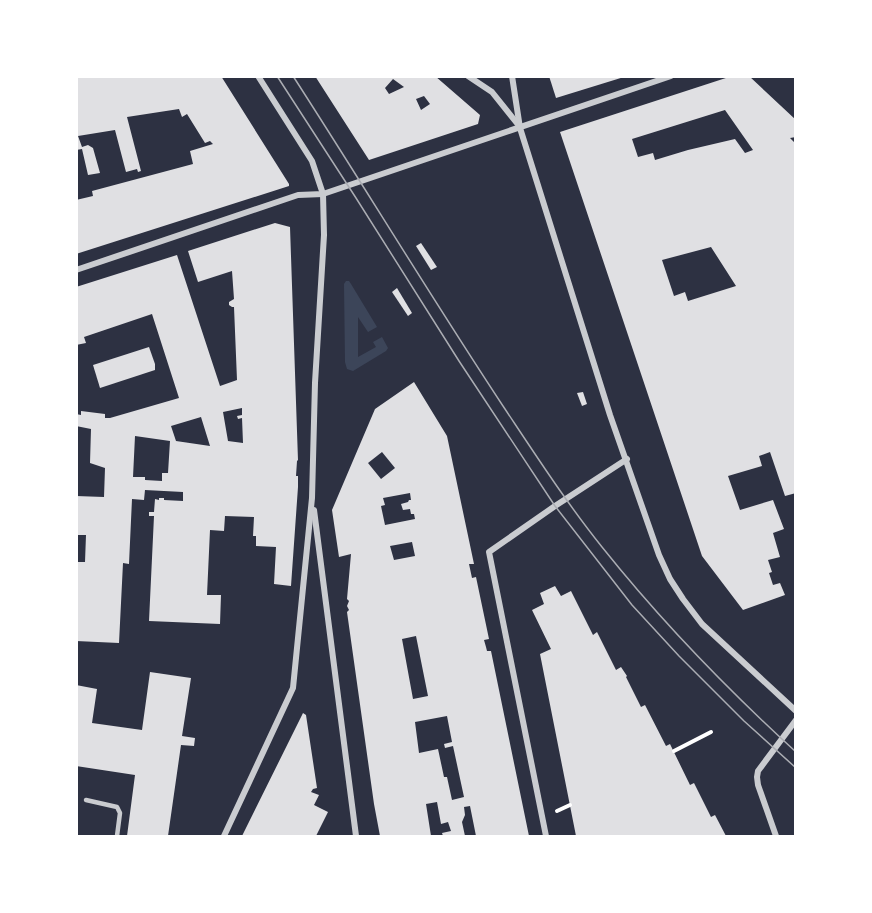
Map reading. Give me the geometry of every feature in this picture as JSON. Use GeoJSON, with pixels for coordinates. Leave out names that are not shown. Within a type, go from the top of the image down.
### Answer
{"type":"FeatureCollection","features":[{"type":"Feature","properties":{"kind":"street"},"geometry":{"type":"LineString","coordinates":[[224,837],[293,688],[312,498],[315,383],[324,235],[323,194],[312,161],[258,76]]}},
{"type":"Feature","properties":{"kind":"street"},"geometry":{"type":"LineString","coordinates":[[468,76],[492,92],[520,128]]}},
{"type":"Feature","properties":{"kind":"street"},"geometry":{"type":"LineString","coordinates":[[512,76],[520,128],[610,415],[659,555],[683,600],[702,624],[793,703],[795,711]]}},
{"type":"Feature","properties":{"kind":"street"},"geometry":{"type":"LineString","coordinates":[[76,270],[298,195],[323,194],[671,76]]}},
{"type":"Feature","properties":{"kind":"street"},"geometry":{"type":"LineString","coordinates":[[546,837],[489,552],[627,459]]}},
{"type":"Feature","properties":{"kind":"street"},"geometry":{"type":"LineString","coordinates":[[312,498],[356,837]]}},
{"type":"Feature","properties":{"kind":"street"},"geometry":{"type":"LineString","coordinates":[[776,837],[757,777],[764,761],[795,720]]}},
{"type":"Feature","properties":{"kind":"lane"},"geometry":{"type":"LineString","coordinates":[[86,800],[117,807],[120,813],[117,837]]}},
{"type":"Feature","properties":{"kind":"path"},"geometry":{"type":"LineString","coordinates":[[674,751],[711,732]]}},
{"type":"Feature","properties":{"kind":"shaded area"},"geometry":{"type":"Polygon","coordinates":[[[349,281],[377,327],[368,332],[358,317],[358,357],[376,347],[373,342],[382,337],[388,348],[353,371],[347,369],[345,362],[344,284],[349,281]]]}},
{"type":"Feature","properties":{"kind":"building"},"geometry":{"type":"Polygon","coordinates":[[[76,76],[221,76],[289,186],[76,254],[76,200],[93,196],[92,191],[193,164],[190,151],[213,144],[210,141],[205,143],[187,114],[182,117],[179,109],[127,117],[141,171],[138,172],[137,169],[126,172],[115,130],[78,136],[82,147],[88,145],[93,148],[100,173],[88,175],[82,149],[76,150],[76,76]]]}},
{"type":"Feature","properties":{"kind":"building"},"geometry":{"type":"Polygon","coordinates":[[[315,76],[435,76],[480,115],[478,124],[369,160],[315,76]],[[393,79],[385,88],[389,94],[404,87],[393,79]],[[424,96],[416,99],[421,110],[430,104],[424,96]]]}},
{"type":"Feature","properties":{"kind":"building"},"geometry":{"type":"Polygon","coordinates":[[[549,76],[624,76],[624,77],[556,98],[549,76]]]}},
{"type":"Feature","properties":{"kind":"building"},"geometry":{"type":"Polygon","coordinates":[[[732,76],[749,76],[796,120],[796,137],[790,138],[796,144],[796,493],[785,496],[770,452],[759,456],[762,466],[728,476],[740,510],[773,500],[784,529],[773,533],[780,557],[768,560],[772,572],[769,573],[773,585],[780,583],[785,595],[743,610],[702,556],[560,132],[732,76]],[[725,110],[632,139],[638,157],[653,153],[655,160],[735,139],[745,153],[753,150],[725,110]],[[711,247],[662,260],[674,296],[685,292],[688,301],[736,286],[711,247]]]}},
{"type":"Feature","properties":{"kind":"building"},"geometry":{"type":"Polygon","coordinates":[[[275,223],[290,227],[298,460],[291,586],[274,584],[276,547],[256,546],[256,536],[253,536],[254,517],[225,516],[224,531],[210,530],[207,595],[221,595],[220,624],[149,621],[154,516],[149,516],[149,512],[154,512],[155,499],[183,501],[183,492],[145,490],[144,500],[132,499],[129,564],[123,563],[119,643],[76,641],[76,562],[85,562],[86,535],[76,535],[76,496],[104,497],[105,468],[90,463],[91,429],[76,426],[76,414],[81,415],[81,411],[105,414],[105,418],[110,418],[179,398],[152,314],[84,337],[86,343],[76,345],[76,287],[177,255],[220,386],[237,380],[234,307],[229,305],[229,302],[234,299],[232,271],[198,282],[188,251],[275,223]],[[242,408],[223,412],[228,441],[243,443],[242,418],[238,419],[237,416],[242,415],[242,408]],[[201,417],[171,426],[176,441],[210,446],[201,417]],[[135,436],[133,477],[162,481],[162,473],[168,473],[170,441],[135,436]]]}},
{"type":"Feature","properties":{"kind":"building"},"geometry":{"type":"Polygon","coordinates":[[[421,243],[437,267],[431,270],[416,246],[421,243]]]}},
{"type":"Feature","properties":{"kind":"building"},"geometry":{"type":"Polygon","coordinates":[[[397,288],[412,313],[408,316],[392,292],[397,288]]]}},
{"type":"Feature","properties":{"kind":"building"},"geometry":{"type":"Polygon","coordinates":[[[149,347],[155,370],[100,388],[93,365],[149,347]]]}},
{"type":"Feature","properties":{"kind":"building"},"geometry":{"type":"Polygon","coordinates":[[[414,382],[447,436],[474,564],[469,564],[472,578],[476,577],[489,639],[484,640],[487,651],[491,651],[529,836],[476,836],[470,806],[464,807],[465,815],[462,822],[465,836],[443,836],[442,833],[451,831],[448,822],[441,824],[437,802],[426,804],[431,836],[380,836],[347,612],[349,610],[347,599],[351,554],[339,557],[332,510],[375,409],[414,382]],[[382,452],[368,463],[381,479],[395,468],[382,452]],[[410,493],[383,498],[385,505],[381,506],[385,525],[415,519],[410,509],[403,510],[401,504],[411,500],[410,493]],[[412,542],[390,546],[394,560],[415,556],[412,542]],[[416,636],[402,639],[413,699],[428,696],[416,636]],[[447,716],[415,722],[419,753],[438,749],[452,800],[464,797],[453,746],[445,748],[444,744],[452,742],[447,716]]]}},
{"type":"Feature","properties":{"kind":"building"},"geometry":{"type":"Polygon","coordinates":[[[583,392],[587,404],[582,406],[577,393],[583,392]]]}},
{"type":"Feature","properties":{"kind":"building"},"geometry":{"type":"Polygon","coordinates":[[[555,586],[561,596],[571,591],[593,635],[597,632],[616,670],[621,667],[627,676],[641,707],[645,705],[666,746],[670,744],[690,785],[694,783],[711,817],[715,815],[726,836],[576,836],[540,654],[551,649],[532,610],[544,604],[540,593],[555,586]]]}},
{"type":"Feature","properties":{"kind":"building"},"geometry":{"type":"Polygon","coordinates":[[[150,672],[191,678],[182,736],[195,738],[194,746],[181,745],[168,836],[127,836],[135,775],[76,766],[76,685],[97,689],[92,723],[142,730],[150,672]]]}},
{"type":"Feature","properties":{"kind":"building"},"geometry":{"type":"Polygon","coordinates":[[[303,713],[306,715],[317,788],[311,792],[319,795],[314,805],[328,812],[316,836],[242,836],[303,713]]]}},
{"type":"Feature","properties":{"kind":"tram line"},"geometry":{"type":"LineString","coordinates":[[277,76],[459,361],[555,506],[632,605],[744,721],[796,768]]}},
{"type":"Feature","properties":{"kind":"tram line"},"geometry":{"type":"LineString","coordinates":[[293,76],[476,365],[576,513],[624,574],[671,628],[719,679],[796,752]]}}]}
